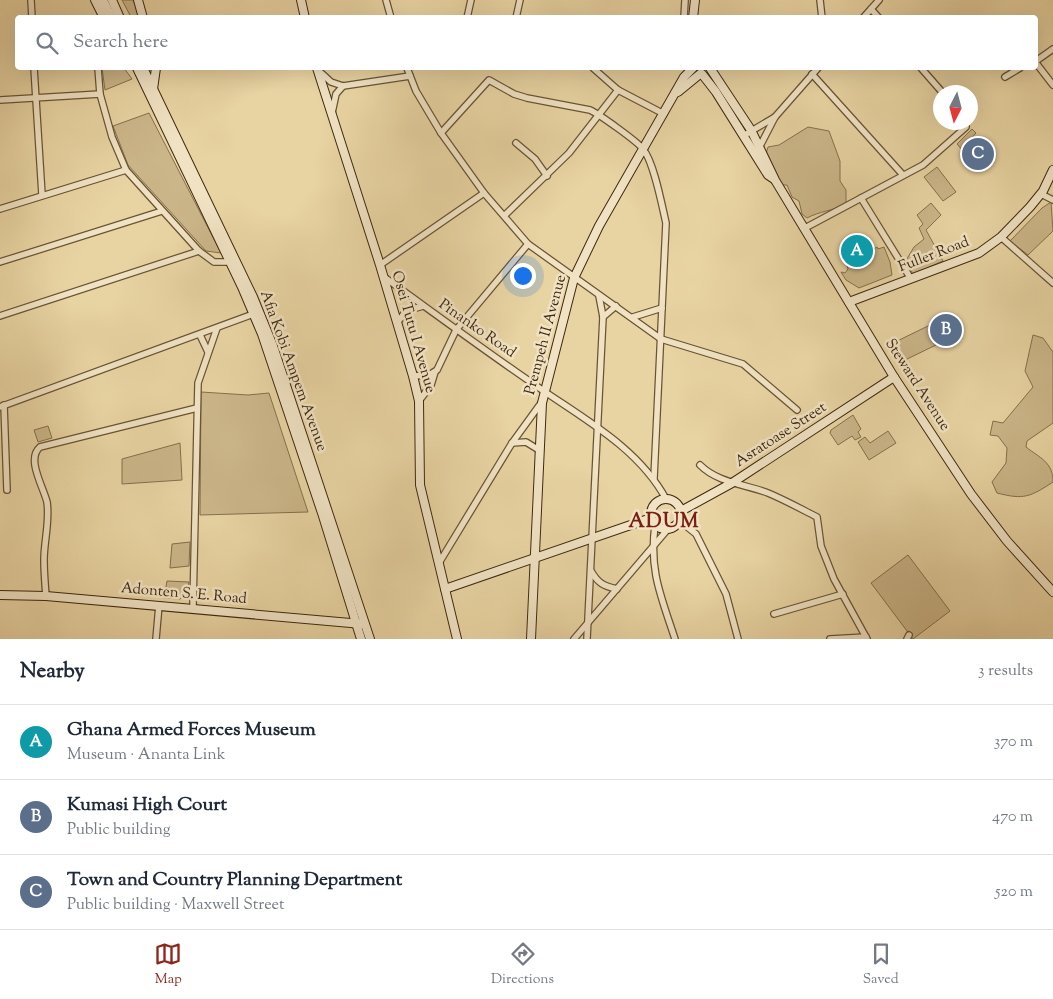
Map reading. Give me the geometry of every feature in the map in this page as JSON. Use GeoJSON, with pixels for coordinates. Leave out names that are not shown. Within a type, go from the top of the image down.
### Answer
{"type":"FeatureCollection","features":[{"type":"Feature","properties":{"kind":"street"},"geometry":{"type":"LineString","coordinates":[[31,0],[32,15]]}},
{"type":"Feature","properties":{"kind":"street"},"geometry":{"type":"LineString","coordinates":[[95,0],[102,15]]}},
{"type":"Feature","properties":{"kind":"street"},"geometry":{"type":"LineString","coordinates":[[103,0],[110,15]]}},
{"type":"Feature","properties":{"kind":"street"},"geometry":{"type":"LineString","coordinates":[[112,0],[119,15]]}},
{"type":"Feature","properties":{"kind":"street"},"geometry":{"type":"LineString","coordinates":[[138,0],[142,14]]}},
{"type":"Feature","properties":{"kind":"street"},"geometry":{"type":"LineString","coordinates":[[301,0],[304,15]]}},
{"type":"Feature","properties":{"kind":"street"},"geometry":{"type":"LineString","coordinates":[[386,0],[390,15]]}},
{"type":"Feature","properties":{"kind":"street"},"geometry":{"type":"LineString","coordinates":[[468,15],[471,0]]}},
{"type":"Feature","properties":{"kind":"street"},"geometry":{"type":"LineString","coordinates":[[517,15],[520,0]]}},
{"type":"Feature","properties":{"kind":"street"},"geometry":{"type":"LineString","coordinates":[[684,15],[685,0]]}},
{"type":"Feature","properties":{"kind":"street"},"geometry":{"type":"LineString","coordinates":[[693,15],[695,0]]}},
{"type":"Feature","properties":{"kind":"street"},"geometry":{"type":"LineString","coordinates":[[820,0],[822,15]]}},
{"type":"Feature","properties":{"kind":"street"},"geometry":{"type":"LineString","coordinates":[[866,15],[878,0]]}},
{"type":"Feature","properties":{"kind":"street"},"geometry":{"type":"LineString","coordinates":[[871,9],[876,15]]}},
{"type":"Feature","properties":{"kind":"street"},"geometry":{"type":"LineString","coordinates":[[1038,60],[1053,49]]}},
{"type":"Feature","properties":{"kind":"street"},"geometry":{"type":"LineString","coordinates":[[1038,65],[1053,85]]}},
{"type":"Feature","properties":{"kind":"street"},"geometry":{"type":"LineString","coordinates":[[34,70],[42,196]]}},
{"type":"Feature","properties":{"kind":"street"},"geometry":{"type":"LineString","coordinates":[[98,70],[100,94],[112,137],[126,170],[199,251],[214,262],[233,262]]}},
{"type":"Feature","properties":{"kind":"street","name":"Afia Kobi Ampem Avenue"},"geometry":{"type":"LineString","coordinates":[[138,70],[233,262]]}},
{"type":"Feature","properties":{"kind":"street","name":"Afia Kobi Ampem Avenue"},"geometry":{"type":"LineString","coordinates":[[139,70],[153,89],[256,313],[361,624],[370,639]]}},
{"type":"Feature","properties":{"kind":"street"},"geometry":{"type":"LineString","coordinates":[[153,89],[156,70]]}},
{"type":"Feature","properties":{"kind":"street","name":"Osei Tutu I Avenue"},"geometry":{"type":"LineString","coordinates":[[317,70],[384,277],[413,376],[419,401],[420,485],[457,639]]}},
{"type":"Feature","properties":{"kind":"street"},"geometry":{"type":"LineString","coordinates":[[318,70],[331,82],[343,86],[410,76]]}},
{"type":"Feature","properties":{"kind":"street"},"geometry":{"type":"LineString","coordinates":[[408,70],[440,133],[484,193],[528,244],[599,296],[633,317],[661,339],[743,364],[797,410]]}},
{"type":"Feature","properties":{"kind":"street"},"geometry":{"type":"LineString","coordinates":[[595,70],[618,90],[664,114]]}},
{"type":"Feature","properties":{"kind":"street","name":"Prempeh II Avenue"},"geometry":{"type":"LineString","coordinates":[[531,639],[533,558],[542,403],[574,278],[599,226],[684,78],[691,70]]}},
{"type":"Feature","properties":{"kind":"street","name":"Steward Avenue"},"geometry":{"type":"LineString","coordinates":[[696,70],[716,92],[743,136],[756,150],[894,377],[971,494],[1007,540],[1053,592]]}},
{"type":"Feature","properties":{"kind":"street","name":"Prempeh II Avenue"},"geometry":{"type":"LineString","coordinates":[[677,93],[707,70]]}},
{"type":"Feature","properties":{"kind":"street","name":"Steward Avenue"},"geometry":{"type":"LineString","coordinates":[[711,70],[751,130],[756,150]]}},
{"type":"Feature","properties":{"kind":"street"},"geometry":{"type":"LineString","coordinates":[[756,150],[776,117],[816,70]]}},
{"type":"Feature","properties":{"kind":"street"},"geometry":{"type":"LineString","coordinates":[[923,70],[936,85]]}},
{"type":"Feature","properties":{"kind":"street"},"geometry":{"type":"LineString","coordinates":[[1005,77],[1017,70]]}},
{"type":"Feature","properties":{"kind":"street"},"geometry":{"type":"LineString","coordinates":[[812,74],[903,175]]}},
{"type":"Feature","properties":{"kind":"street"},"geometry":{"type":"LineString","coordinates":[[440,133],[489,80],[514,94],[583,108],[600,114],[643,149],[657,184],[666,223],[654,478]]}},
{"type":"Feature","properties":{"kind":"street"},"geometry":{"type":"LineString","coordinates":[[332,113],[336,94],[343,86]]}},
{"type":"Feature","properties":{"kind":"street"},"geometry":{"type":"LineString","coordinates":[[504,215],[569,153],[618,90]]}},
{"type":"Feature","properties":{"kind":"street"},"geometry":{"type":"LineString","coordinates":[[0,100],[100,94]]}},
{"type":"Feature","properties":{"kind":"street"},"geometry":{"type":"LineString","coordinates":[[743,136],[776,117]]}},
{"type":"Feature","properties":{"kind":"street"},"geometry":{"type":"LineString","coordinates":[[805,228],[923,165],[963,130]]}},
{"type":"Feature","properties":{"kind":"street"},"geometry":{"type":"LineString","coordinates":[[516,143],[535,159],[547,176]]}},
{"type":"Feature","properties":{"kind":"street"},"geometry":{"type":"LineString","coordinates":[[0,209],[126,170]]}},
{"type":"Feature","properties":{"kind":"street","name":"Fuller Road"},"geometry":{"type":"LineString","coordinates":[[849,302],[979,253],[1001,238],[1041,194],[1053,170]]}},
{"type":"Feature","properties":{"kind":"street"},"geometry":{"type":"LineString","coordinates":[[380,265],[484,193]]}},
{"type":"Feature","properties":{"kind":"street"},"geometry":{"type":"LineString","coordinates":[[1041,194],[1053,200]]}},
{"type":"Feature","properties":{"kind":"street"},"geometry":{"type":"LineString","coordinates":[[861,198],[911,279]]}},
{"type":"Feature","properties":{"kind":"street"},"geometry":{"type":"LineString","coordinates":[[0,262],[162,211]]}},
{"type":"Feature","properties":{"kind":"street"},"geometry":{"type":"LineString","coordinates":[[1001,238],[1053,283]]}},
{"type":"Feature","properties":{"kind":"street"},"geometry":{"type":"LineString","coordinates":[[419,401],[431,386],[456,330],[528,244]]}},
{"type":"Feature","properties":{"kind":"street"},"geometry":{"type":"LineString","coordinates":[[0,316],[199,251]]}},
{"type":"Feature","properties":{"kind":"street","name":"Pinanko Road"},"geometry":{"type":"LineString","coordinates":[[384,277],[544,392],[598,426],[654,478],[666,499]]}},
{"type":"Feature","properties":{"kind":"street"},"geometry":{"type":"LineString","coordinates":[[587,639],[603,317],[599,296]]}},
{"type":"Feature","properties":{"kind":"street"},"geometry":{"type":"LineString","coordinates":[[397,323],[406,311],[424,306]]}},
{"type":"Feature","properties":{"kind":"street"},"geometry":{"type":"LineString","coordinates":[[603,317],[616,306]]}},
{"type":"Feature","properties":{"kind":"street"},"geometry":{"type":"LineString","coordinates":[[633,317],[662,308]]}},
{"type":"Feature","properties":{"kind":"street"},"geometry":{"type":"LineString","coordinates":[[7,490],[2,406],[256,313]]}},
{"type":"Feature","properties":{"kind":"street"},"geometry":{"type":"LineString","coordinates":[[193,608],[196,408],[199,376],[217,328]]}},
{"type":"Feature","properties":{"kind":"street"},"geometry":{"type":"LineString","coordinates":[[200,335],[208,352]]}},
{"type":"Feature","properties":{"kind":"street"},"geometry":{"type":"LineString","coordinates":[[413,376],[429,375],[436,372]]}},
{"type":"Feature","properties":{"kind":"street","name":"Asratoase Street"},"geometry":{"type":"LineString","coordinates":[[681,511],[732,483],[894,377]]}},
{"type":"Feature","properties":{"kind":"street"},"geometry":{"type":"LineString","coordinates":[[439,563],[512,443],[542,403]]}},
{"type":"Feature","properties":{"kind":"street"},"geometry":{"type":"LineString","coordinates":[[46,596],[44,560],[48,516],[47,502],[34,459],[37,450],[40,447],[196,408]]}},
{"type":"Feature","properties":{"kind":"street"},"geometry":{"type":"LineString","coordinates":[[512,443],[526,442],[539,450]]}},
{"type":"Feature","properties":{"kind":"street"},"geometry":{"type":"LineString","coordinates":[[700,465],[705,470],[732,483],[766,492],[817,517],[821,546],[866,638],[830,639]]}},
{"type":"Feature","properties":{"kind":"street"},"geometry":{"type":"LineString","coordinates":[[574,639],[588,624],[617,588],[651,550],[668,529],[680,521],[681,511],[675,502],[666,499],[653,506],[651,550],[653,571],[675,639]]}},
{"type":"Feature","properties":{"kind":"street"},"geometry":{"type":"LineString","coordinates":[[680,521],[696,534],[722,586],[738,639]]}},
{"type":"Feature","properties":{"kind":"street"},"geometry":{"type":"LineString","coordinates":[[445,589],[592,538],[653,522],[668,529]]}},
{"type":"Feature","properties":{"kind":"street"},"geometry":{"type":"LineString","coordinates":[[591,571],[598,583],[604,587],[617,588]]}},
{"type":"Feature","properties":{"kind":"street"},"geometry":{"type":"LineString","coordinates":[[774,614],[843,594]]}},
{"type":"Feature","properties":{"kind":"street","name":"Adonten S. E. Road"},"geometry":{"type":"LineString","coordinates":[[0,595],[46,596],[159,605],[361,624]]}},
{"type":"Feature","properties":{"kind":"street"},"geometry":{"type":"LineString","coordinates":[[156,639],[159,605]]}},
{"type":"Feature","properties":{"kind":"street","name":"Afia Kobi Ampem Avenue"},"geometry":{"type":"LineString","coordinates":[[361,624],[361,639]]}},
{"type":"Feature","properties":{"kind":"shaded area"},"geometry":{"type":"Polygon","coordinates":[[[122,0],[133,0],[139,15],[130,15],[122,0]]]}},
{"type":"Feature","properties":{"kind":"shaded area"},"geometry":{"type":"Polygon","coordinates":[[[102,70],[125,70],[132,79],[105,90],[102,70]]]}},
{"type":"Feature","properties":{"kind":"shaded area"},"geometry":{"type":"Polygon","coordinates":[[[149,113],[221,253],[206,251],[128,165],[113,126],[149,113]]]}},
{"type":"Feature","properties":{"kind":"shaded area"},"geometry":{"type":"Polygon","coordinates":[[[808,127],[829,131],[840,161],[840,181],[846,190],[846,204],[807,218],[802,214],[799,201],[792,197],[787,185],[781,185],[765,157],[768,147],[779,145],[808,127]]]}},
{"type":"Feature","properties":{"kind":"shaded area"},"geometry":{"type":"Polygon","coordinates":[[[971,130],[976,133],[970,140],[975,147],[966,154],[957,144],[971,130]]]}},
{"type":"Feature","properties":{"kind":"shaded area"},"geometry":{"type":"Polygon","coordinates":[[[937,167],[956,192],[943,201],[924,177],[937,167]]]}},
{"type":"Feature","properties":{"kind":"shaded area"},"geometry":{"type":"Polygon","coordinates":[[[1051,202],[1053,231],[1028,255],[1010,241],[1042,208],[1051,202]]]}},
{"type":"Feature","properties":{"kind":"shaded area"},"geometry":{"type":"Polygon","coordinates":[[[931,203],[941,215],[926,230],[943,261],[913,274],[905,262],[914,247],[924,239],[919,228],[923,224],[917,215],[931,203]]]}},
{"type":"Feature","properties":{"kind":"shaded area"},"geometry":{"type":"Polygon","coordinates":[[[877,247],[878,249],[884,247],[890,262],[892,275],[859,288],[846,280],[841,272],[845,273],[848,269],[847,266],[870,254],[870,251],[877,247]]]}},
{"type":"Feature","properties":{"kind":"shaded area"},"geometry":{"type":"Polygon","coordinates":[[[930,325],[935,329],[940,343],[899,363],[889,345],[930,325]]]}},
{"type":"Feature","properties":{"kind":"shaded area"},"geometry":{"type":"Polygon","coordinates":[[[1033,335],[1043,338],[1053,352],[1053,423],[1027,441],[1026,447],[1045,461],[1051,470],[1053,482],[1032,494],[1021,497],[997,493],[992,482],[1006,463],[1007,448],[998,436],[990,435],[993,421],[1003,423],[1033,387],[1025,371],[1033,335]]]}},
{"type":"Feature","properties":{"kind":"shaded area"},"geometry":{"type":"Polygon","coordinates":[[[201,392],[248,395],[269,393],[308,512],[200,515],[201,392]]]}},
{"type":"Feature","properties":{"kind":"shaded area"},"geometry":{"type":"Polygon","coordinates":[[[853,415],[861,429],[858,432],[861,437],[855,440],[852,436],[838,445],[830,433],[831,430],[853,415]]]}},
{"type":"Feature","properties":{"kind":"shaded area"},"geometry":{"type":"Polygon","coordinates":[[[48,426],[52,438],[38,442],[34,430],[48,426]]]}},
{"type":"Feature","properties":{"kind":"shaded area"},"geometry":{"type":"Polygon","coordinates":[[[888,431],[896,443],[869,460],[858,442],[865,437],[870,443],[888,431]]]}},
{"type":"Feature","properties":{"kind":"shaded area"},"geometry":{"type":"Polygon","coordinates":[[[180,443],[182,480],[122,484],[122,459],[180,443]]]}},
{"type":"Feature","properties":{"kind":"shaded area"},"geometry":{"type":"Polygon","coordinates":[[[190,542],[189,566],[170,568],[172,544],[190,542]]]}},
{"type":"Feature","properties":{"kind":"shaded area"},"geometry":{"type":"Polygon","coordinates":[[[908,555],[950,611],[913,639],[871,583],[908,555]]]}},
{"type":"Feature","properties":{"kind":"shaded area"},"geometry":{"type":"Polygon","coordinates":[[[167,581],[189,582],[186,595],[180,599],[164,598],[167,581]]]}},
{"type":"Feature","properties":{"kind":"place","name":"Town and Country Planning Department"},"geometry":{"type":"Point","coordinates":[978,154]}},
{"type":"Feature","properties":{"kind":"place","name":"Ghana Armed Forces Museum"},"geometry":{"type":"Point","coordinates":[857,251]}},
{"type":"Feature","properties":{"kind":"place","name":"Kumasi High Court"},"geometry":{"type":"Point","coordinates":[946,330]}},
{"type":"Feature","properties":{"kind":"district","name":"ADUM"},"geometry":{"type":"Point","coordinates":[664,522]}}]}
